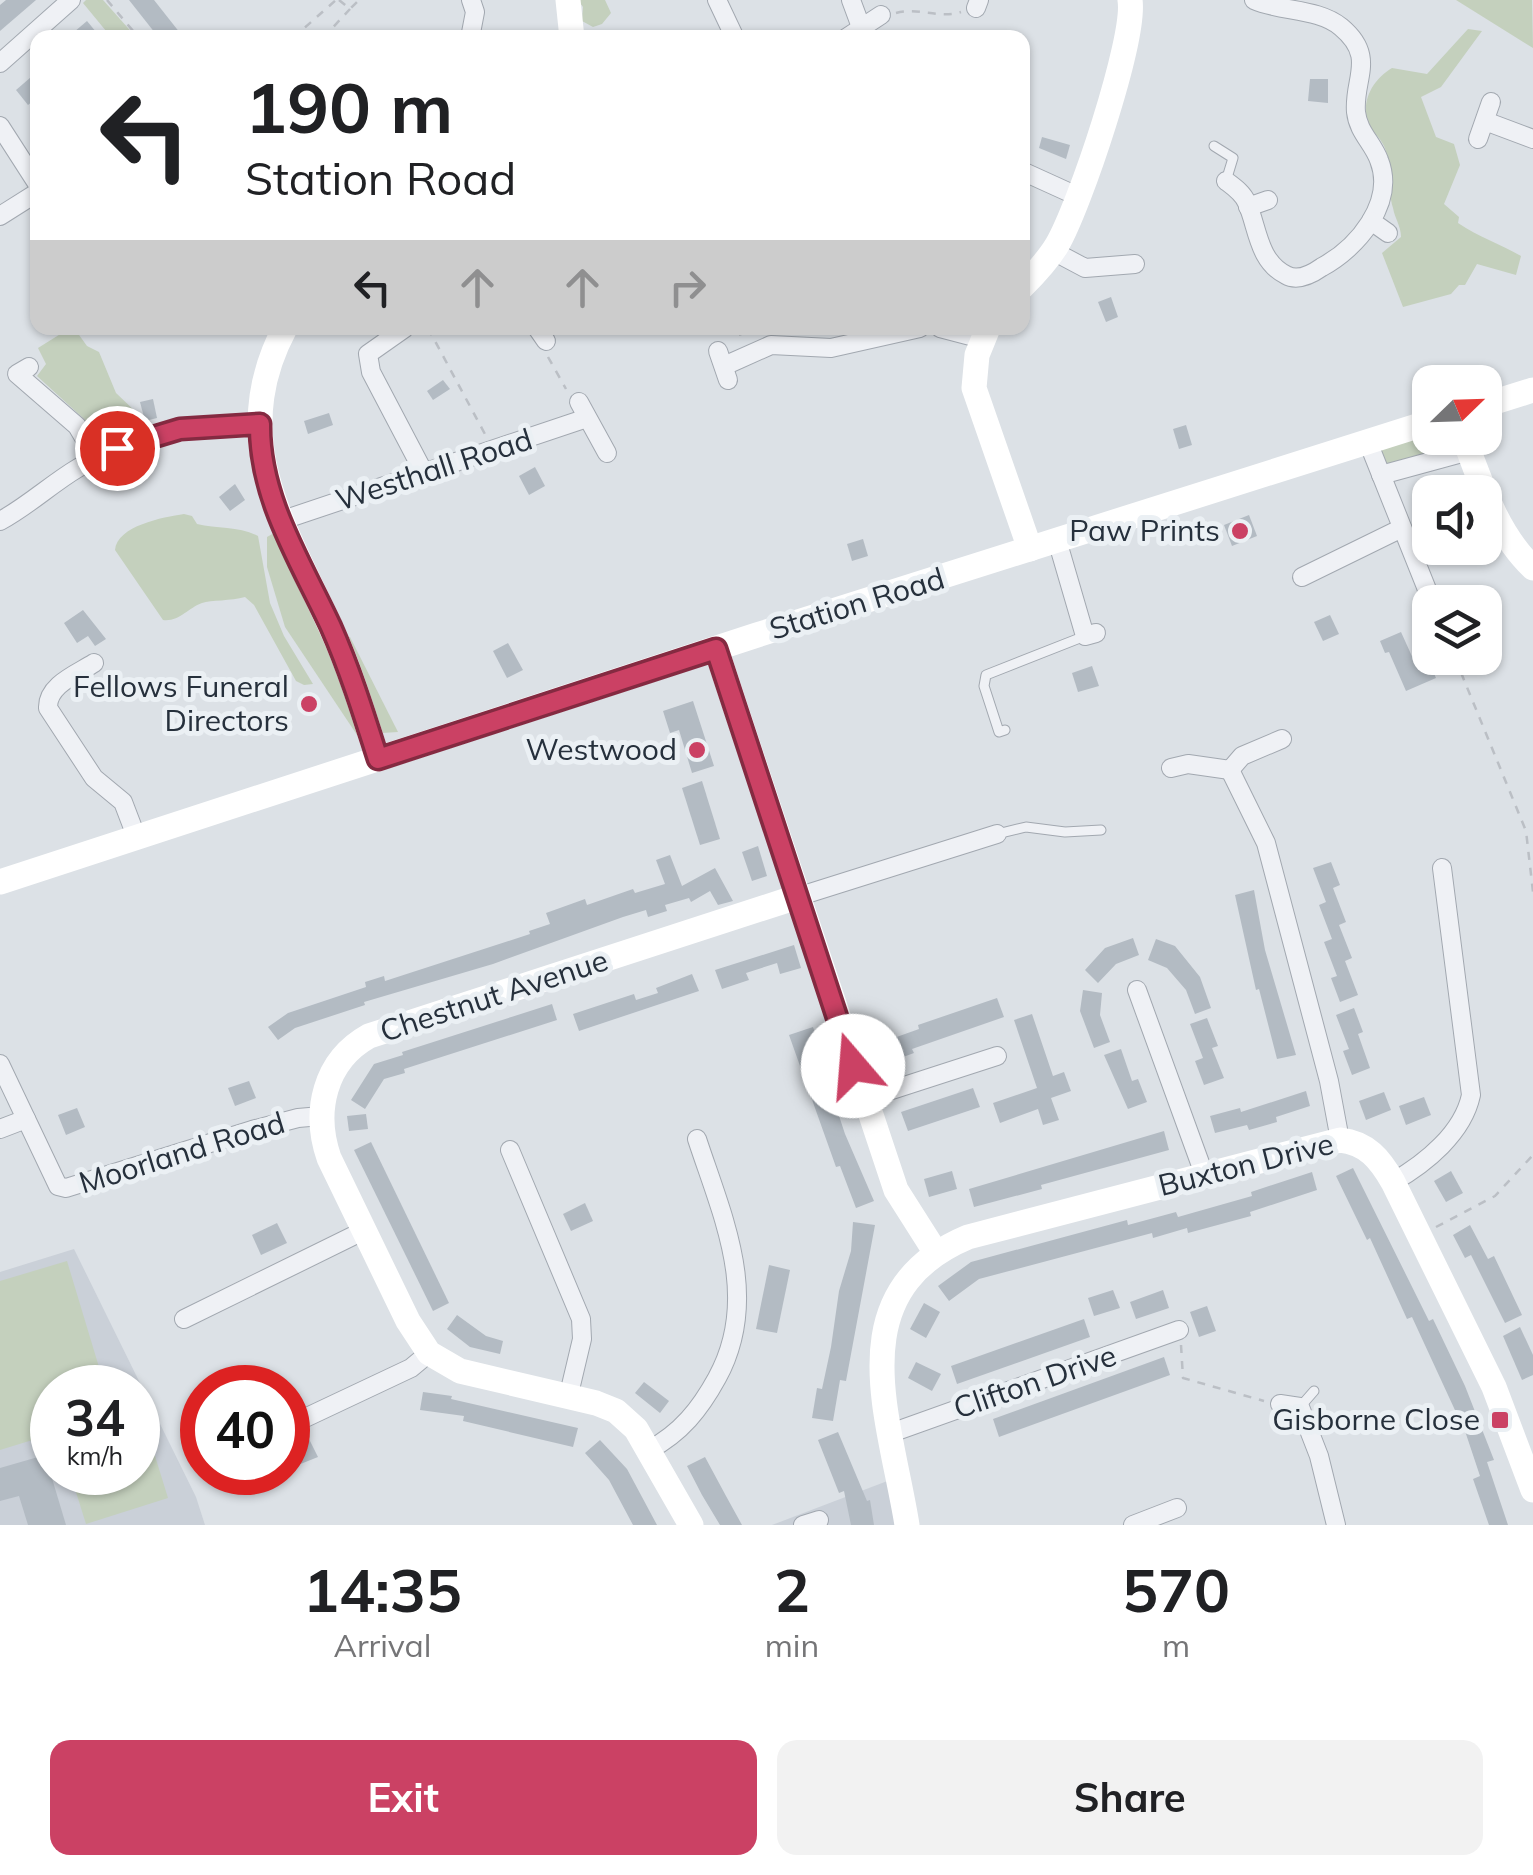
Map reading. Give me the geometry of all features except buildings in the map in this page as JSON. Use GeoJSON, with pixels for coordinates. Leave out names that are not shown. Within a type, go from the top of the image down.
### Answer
{"type":"FeatureCollection","features":[{"type":"Feature","properties":{"kind":"street"},"geometry":{"type":"LineString","coordinates":[[37,30],[71,0]]}},
{"type":"Feature","properties":{"kind":"street"},"geometry":{"type":"LineString","coordinates":[[471,0],[472,30]]}},
{"type":"Feature","properties":{"kind":"street"},"geometry":{"type":"LineString","coordinates":[[568,0],[572,30]]}},
{"type":"Feature","properties":{"kind":"street"},"geometry":{"type":"LineString","coordinates":[[717,0],[731,30]]}},
{"type":"Feature","properties":{"kind":"street"},"geometry":{"type":"LineString","coordinates":[[851,0],[854,30]]}},
{"type":"Feature","properties":{"kind":"street"},"geometry":{"type":"LineString","coordinates":[[1030,278],[1053,252],[1077,196],[1126,45],[1130,0]]}},
{"type":"Feature","properties":{"kind":"street"},"geometry":{"type":"LineString","coordinates":[[1226,180],[1244,197],[1268,258],[1292,278],[1328,264],[1350,246],[1371,221],[1379,203],[1382,171],[1358,122],[1356,98],[1362,74],[1356,46],[1332,20],[1254,0]]}},
{"type":"Feature","properties":{"kind":"street"},"geometry":{"type":"LineString","coordinates":[[857,30],[881,16]]}},
{"type":"Feature","properties":{"kind":"street"},"geometry":{"type":"LineString","coordinates":[[0,63],[30,36]]}},
{"type":"Feature","properties":{"kind":"street"},"geometry":{"type":"LineString","coordinates":[[1492,102],[1481,130],[1533,140]]}},
{"type":"Feature","properties":{"kind":"street"},"geometry":{"type":"LineString","coordinates":[[0,126],[30,176]]}},
{"type":"Feature","properties":{"kind":"street"},"geometry":{"type":"LineString","coordinates":[[1030,175],[1077,196]]}},
{"type":"Feature","properties":{"kind":"street"},"geometry":{"type":"LineString","coordinates":[[0,216],[30,195]]}},
{"type":"Feature","properties":{"kind":"street"},"geometry":{"type":"LineString","coordinates":[[1248,207],[1268,200]]}},
{"type":"Feature","properties":{"kind":"street"},"geometry":{"type":"LineString","coordinates":[[1371,221],[1388,233]]}},
{"type":"Feature","properties":{"kind":"street"},"geometry":{"type":"LineString","coordinates":[[1053,252],[1085,268],[1135,264]]}},
{"type":"Feature","properties":{"kind":"street"},"geometry":{"type":"LineString","coordinates":[[282,335],[269,367],[260,424],[264,470],[280,520],[338,645],[378,759]]}},
{"type":"Feature","properties":{"kind":"street"},"geometry":{"type":"LineString","coordinates":[[394,335],[368,354],[371,372],[423,472]]}},
{"type":"Feature","properties":{"kind":"street"},"geometry":{"type":"LineString","coordinates":[[724,366],[771,345],[832,348],[889,335]]}},
{"type":"Feature","properties":{"kind":"street"},"geometry":{"type":"LineString","coordinates":[[984,335],[975,366],[974,388],[1030,550]]}},
{"type":"Feature","properties":{"kind":"street"},"geometry":{"type":"LineString","coordinates":[[29,367],[17,374],[77,426],[96,458]]}},
{"type":"Feature","properties":{"kind":"street"},"geometry":{"type":"LineString","coordinates":[[1502,400],[1533,390]]}},
{"type":"Feature","properties":{"kind":"street"},"geometry":{"type":"LineString","coordinates":[[583,410],[607,453]]}},
{"type":"Feature","properties":{"kind":"street","name":"Westhall Road"},"geometry":{"type":"LineString","coordinates":[[280,520],[494,451],[583,410]]}},
{"type":"Feature","properties":{"kind":"street"},"geometry":{"type":"LineString","coordinates":[[0,521],[96,458],[180,429],[260,424]]}},
{"type":"Feature","properties":{"kind":"street","name":"Station Road"},"geometry":{"type":"LineString","coordinates":[[0,882],[1412,428]]}},
{"type":"Feature","properties":{"kind":"street"},"geometry":{"type":"LineString","coordinates":[[1368,442],[1425,585]]}},
{"type":"Feature","properties":{"kind":"street"},"geometry":{"type":"LineString","coordinates":[[1381,475],[1436,455]]}},
{"type":"Feature","properties":{"kind":"street"},"geometry":{"type":"LineString","coordinates":[[1471,455],[1502,530],[1533,568]]}},
{"type":"Feature","properties":{"kind":"street"},"geometry":{"type":"LineString","coordinates":[[1322,590],[1308,573],[1402,528]]}},
{"type":"Feature","properties":{"kind":"street"},"geometry":{"type":"LineString","coordinates":[[1058,540],[1090,634]]}},
{"type":"Feature","properties":{"kind":"street"},"geometry":{"type":"LineString","coordinates":[[716,649],[896,1190],[936,1253],[907,1281],[887,1316],[880,1363],[907,1525]]}},
{"type":"Feature","properties":{"kind":"street"},"geometry":{"type":"LineString","coordinates":[[94,663],[55,688],[48,708],[94,778],[123,802],[136,836]]}},
{"type":"Feature","properties":{"kind":"street"},"geometry":{"type":"LineString","coordinates":[[1230,770],[1242,756],[1282,739]]}},
{"type":"Feature","properties":{"kind":"street"},"geometry":{"type":"LineString","coordinates":[[1182,759],[1230,770]]}},
{"type":"Feature","properties":{"kind":"street"},"geometry":{"type":"LineString","coordinates":[[1230,770],[1266,843],[1340,1140]]}},
{"type":"Feature","properties":{"kind":"street","name":"Chestnut Avenue"},"geometry":{"type":"LineString","coordinates":[[320,1116],[335,1068],[357,1043],[369,1036],[997,834]]}},
{"type":"Feature","properties":{"kind":"street"},"geometry":{"type":"LineString","coordinates":[[1393,1182],[1450,1136],[1471,1095],[1442,868]]}},
{"type":"Feature","properties":{"kind":"street"},"geometry":{"type":"LineString","coordinates":[[1276,880],[1296,874]]}},
{"type":"Feature","properties":{"kind":"street"},"geometry":{"type":"LineString","coordinates":[[1147,999],[1204,1174]]}},
{"type":"Feature","properties":{"kind":"street"},"geometry":{"type":"LineString","coordinates":[[864,1099],[997,1056]]}},
{"type":"Feature","properties":{"kind":"street","name":"Moorland Road"},"geometry":{"type":"LineString","coordinates":[[0,1064],[58,1186],[66,1188],[268,1126],[320,1116]]}},
{"type":"Feature","properties":{"kind":"street"},"geometry":{"type":"LineString","coordinates":[[320,1116],[329,1158],[408,1321],[429,1352],[460,1371],[616,1411],[636,1428],[690,1525]]}},
{"type":"Feature","properties":{"kind":"street"},"geometry":{"type":"LineString","coordinates":[[0,1129],[26,1119]]}},
{"type":"Feature","properties":{"kind":"street"},"geometry":{"type":"LineString","coordinates":[[650,1450],[671,1438],[702,1404],[728,1357],[736,1330],[736,1266],[697,1139]]}},
{"type":"Feature","properties":{"kind":"street","name":"Buxton Drive"},"geometry":{"type":"LineString","coordinates":[[936,1253],[968,1237],[1204,1174],[1340,1140],[1356,1143],[1376,1156],[1393,1182],[1477,1349],[1522,1427],[1533,1490]]}},
{"type":"Feature","properties":{"kind":"street"},"geometry":{"type":"LineString","coordinates":[[510,1150],[581,1319],[582,1339],[568,1398]]}},
{"type":"Feature","properties":{"kind":"street"},"geometry":{"type":"LineString","coordinates":[[184,1319],[364,1230]]}},
{"type":"Feature","properties":{"kind":"street","name":"Clifton Drive"},"geometry":{"type":"LineString","coordinates":[[891,1432],[1115,1343],[1179,1330]]}},
{"type":"Feature","properties":{"kind":"street"},"geometry":{"type":"LineString","coordinates":[[310,1416],[410,1368],[429,1352]]}},
{"type":"Feature","properties":{"kind":"street"},"geometry":{"type":"LineString","coordinates":[[1290,1405],[1319,1456],[1336,1525]]}},
{"type":"Feature","properties":{"kind":"street"},"geometry":{"type":"LineString","coordinates":[[1129,1504],[1134,1524],[1177,1508]]}},
{"type":"Feature","properties":{"kind":"lane"},"geometry":{"type":"LineString","coordinates":[[1214,146],[1233,158],[1226,180]]}},
{"type":"Feature","properties":{"kind":"lane"},"geometry":{"type":"LineString","coordinates":[[1005,730],[999,732],[984,686],[986,675],[1090,634]]}},
{"type":"Feature","properties":{"kind":"lane"},"geometry":{"type":"LineString","coordinates":[[997,834],[1026,827],[1066,832],[1101,830]]}},
{"type":"Feature","properties":{"kind":"lane"},"geometry":{"type":"LineString","coordinates":[[1290,1405],[1314,1391]]}},
{"type":"Feature","properties":{"kind":"path"},"geometry":{"type":"LineString","coordinates":[[107,0],[132,30]]}},
{"type":"Feature","properties":{"kind":"path"},"geometry":{"type":"LineString","coordinates":[[302,30],[337,0],[350,10]]}},
{"type":"Feature","properties":{"kind":"path"},"geometry":{"type":"LineString","coordinates":[[331,30],[359,0]]}},
{"type":"Feature","properties":{"kind":"path"},"geometry":{"type":"LineString","coordinates":[[881,16],[911,10],[956,15],[986,2]]}},
{"type":"Feature","properties":{"kind":"path"},"geometry":{"type":"LineString","coordinates":[[432,335],[494,451]]}},
{"type":"Feature","properties":{"kind":"path"},"geometry":{"type":"LineString","coordinates":[[542,335],[546,352],[573,401],[583,410]]}},
{"type":"Feature","properties":{"kind":"path"},"geometry":{"type":"LineString","coordinates":[[1461,675],[1526,831],[1533,892]]}},
{"type":"Feature","properties":{"kind":"path"},"geometry":{"type":"LineString","coordinates":[[1421,1235],[1496,1196],[1533,1155]]}},
{"type":"Feature","properties":{"kind":"path"},"geometry":{"type":"LineString","coordinates":[[1179,1330],[1184,1378],[1290,1405]]}},
{"type":"Feature","properties":{"kind":"shaded area"},"geometry":{"type":"Polygon","coordinates":[[[74,1249],[131,1365],[30,1365],[30,1495],[160,1495],[160,1424],[180,1464],[180,1495],[195,1495],[205,1525],[0,1525],[0,1272],[74,1249]]]}},
{"type":"Feature","properties":{"kind":"shaded area"},"geometry":{"type":"Polygon","coordinates":[[[890,1480],[896,1525],[772,1525],[890,1480]]]}},
{"type":"Feature","properties":{"kind":"green space"},"geometry":{"type":"Polygon","coordinates":[[[103,0],[130,30],[105,30],[83,3],[103,0]]]}},
{"type":"Feature","properties":{"kind":"green space"},"geometry":{"type":"Polygon","coordinates":[[[578,0],[605,0],[611,13],[602,24],[593,27],[582,21],[583,7],[578,0]]]}},
{"type":"Feature","properties":{"kind":"green space"},"geometry":{"type":"Polygon","coordinates":[[[1456,0],[1532,0],[1533,48],[1456,0]]]}},
{"type":"Feature","properties":{"kind":"green space"},"geometry":{"type":"Polygon","coordinates":[[[1468,29],[1482,31],[1441,87],[1421,97],[1436,137],[1454,144],[1460,165],[1444,204],[1459,217],[1458,223],[1521,256],[1516,275],[1477,264],[1465,285],[1459,285],[1451,294],[1403,307],[1382,253],[1401,233],[1391,200],[1387,154],[1367,120],[1368,97],[1375,83],[1392,68],[1427,74],[1468,29]]]}},
{"type":"Feature","properties":{"kind":"green space"},"geometry":{"type":"Polygon","coordinates":[[[59,335],[79,335],[87,346],[99,352],[116,393],[137,413],[137,432],[100,445],[84,419],[37,376],[46,364],[38,348],[59,335]]]}},
{"type":"Feature","properties":{"kind":"green space"},"geometry":{"type":"Polygon","coordinates":[[[1412,436],[1412,455],[1427,455],[1385,464],[1380,457],[1381,447],[1412,436]]]}},
{"type":"Feature","properties":{"kind":"green space"},"geometry":{"type":"Polygon","coordinates":[[[184,514],[192,516],[197,524],[258,536],[270,603],[284,636],[313,684],[296,681],[254,605],[245,597],[202,603],[179,617],[163,620],[115,550],[132,529],[184,514]]]}},
{"type":"Feature","properties":{"kind":"green space"},"geometry":{"type":"Polygon","coordinates":[[[274,533],[322,629],[359,738],[285,627],[267,567],[267,537],[274,533]]]}},
{"type":"Feature","properties":{"kind":"green space"},"geometry":{"type":"Polygon","coordinates":[[[350,637],[398,732],[382,733],[350,637]]]}},
{"type":"Feature","properties":{"kind":"green space"},"geometry":{"type":"Polygon","coordinates":[[[67,1261],[98,1365],[30,1365],[30,1441],[0,1450],[0,1281],[67,1261]]]}},
{"type":"Feature","properties":{"kind":"green space"},"geometry":{"type":"Polygon","coordinates":[[[160,1472],[168,1498],[86,1524],[77,1495],[160,1495],[160,1472]]]}},
{"type":"Feature","properties":{"kind":"place","name":"Paw Prints"},"geometry":{"type":"Point","coordinates":[1240,531]}},
{"type":"Feature","properties":{"kind":"place","name":"Fellows Funeral Directors"},"geometry":{"type":"Point","coordinates":[309,704]}},
{"type":"Feature","properties":{"kind":"place","name":"Westwood"},"geometry":{"type":"Point","coordinates":[697,750]}},
{"type":"Feature","properties":{"kind":"place","name":"Gisborne Close"},"geometry":{"type":"Point","coordinates":[1500,1420]}},
{"type":"Feature","properties":{"kind":"route"},"geometry":{"type":"LineString","coordinates":[[117,448],[180,429],[260,424],[264,470],[272,502],[332,628],[378,759],[716,649],[853,1066]]}}]}
